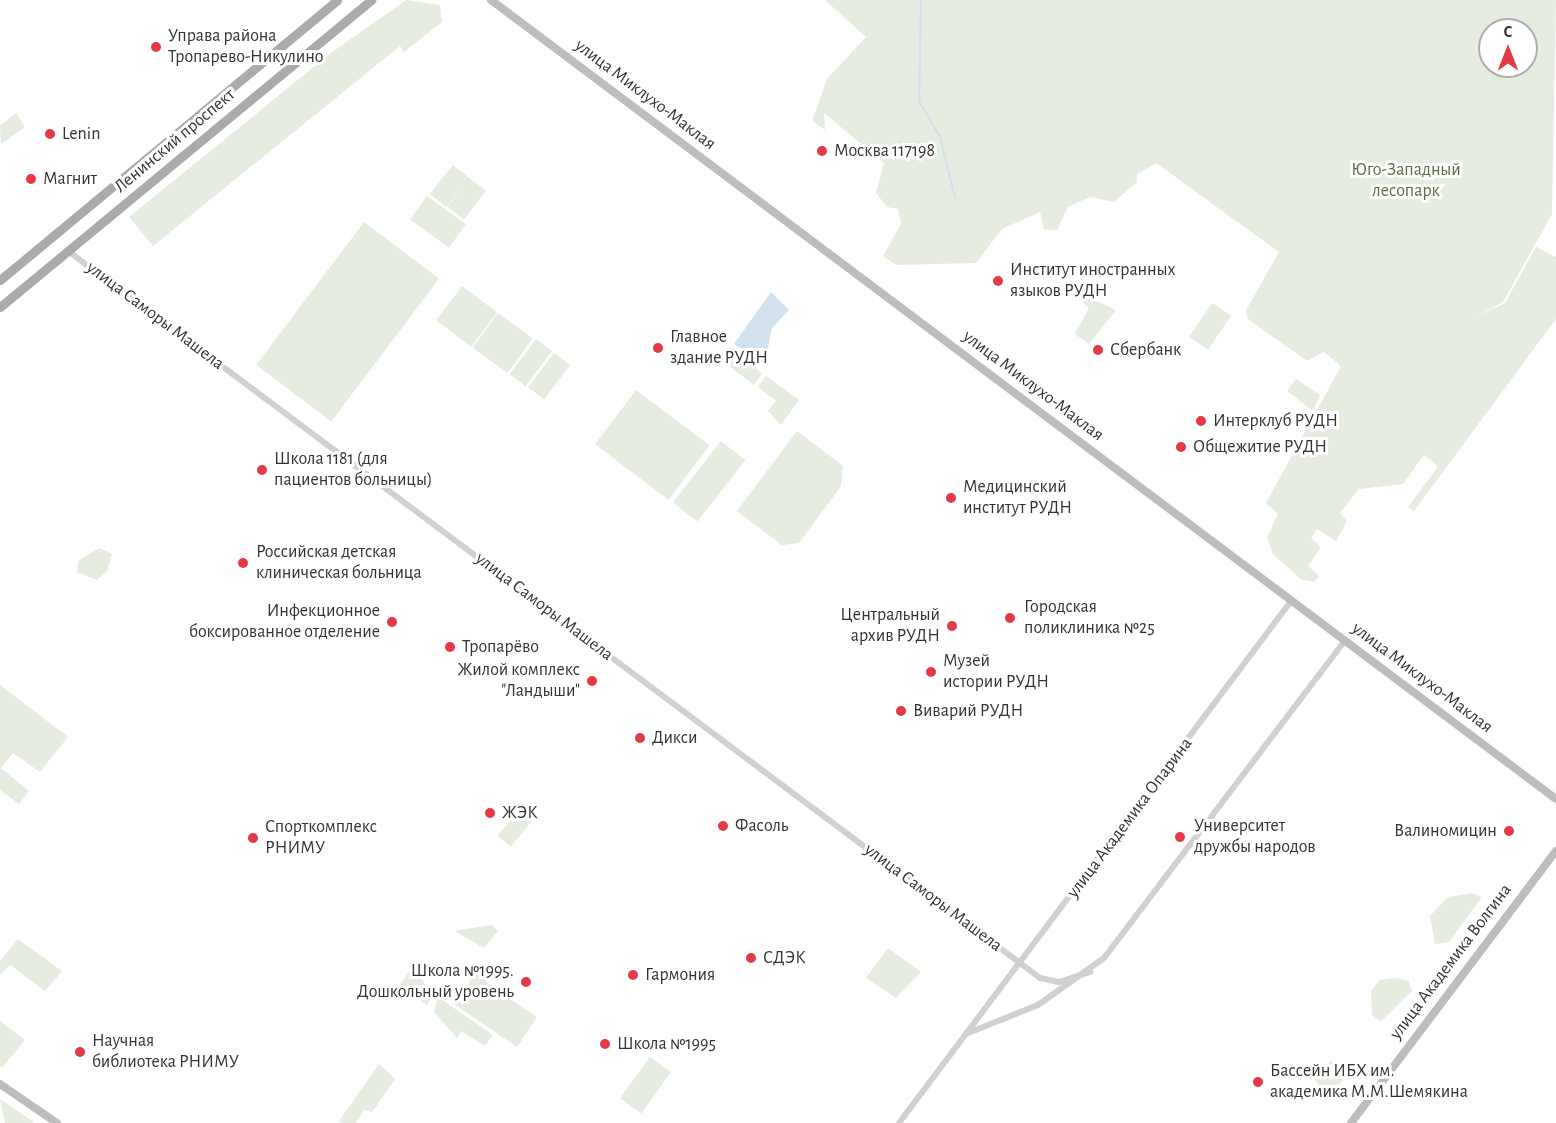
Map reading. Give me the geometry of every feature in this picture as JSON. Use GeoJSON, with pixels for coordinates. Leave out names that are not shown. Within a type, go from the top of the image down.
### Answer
{"type":"FeatureCollection","features":[{"type":"Feature","properties":{"kind":"main road","name":"Ленинский проспект"},"geometry":{"type":"LineString","coordinates":[[0,280],[338,0]]}},
{"type":"Feature","properties":{"kind":"main road","name":"Ленинский проспект"},"geometry":{"type":"LineString","coordinates":[[0,307],[371,0]]}},
{"type":"Feature","properties":{"kind":"main road","name":"улица Миклухо-Маклая"},"geometry":{"type":"LineString","coordinates":[[491,0],[1556,799]]}},
{"type":"Feature","properties":{"kind":"main road","name":"улица Академика Волгина"},"geometry":{"type":"LineString","coordinates":[[1351,1123],[1556,851]]}},
{"type":"Feature","properties":{"kind":"main road"},"geometry":{"type":"LineString","coordinates":[[0,1084],[57,1123]]}},
{"type":"Feature","properties":{"kind":"street","name":"улица Саморы Машела"},"geometry":{"type":"LineString","coordinates":[[68,251],[1020,963],[1050,982],[1090,972]]}},
{"type":"Feature","properties":{"kind":"street","name":"улица Академика Опарина"},"geometry":{"type":"LineString","coordinates":[[899,1123],[1291,601]]}},
{"type":"Feature","properties":{"kind":"street"},"geometry":{"type":"LineString","coordinates":[[967,1034],[1038,1005],[1090,972],[1345,641]]}},
{"type":"Feature","properties":{"kind":"green space"},"geometry":{"type":"Polygon","coordinates":[[[406,0],[440,5],[442,22],[404,52],[400,46],[153,246],[129,217],[331,53],[406,0]]]}},
{"type":"Feature","properties":{"kind":"green space","name":"Юго-Западный лесопарк"},"geometry":{"type":"Polygon","coordinates":[[[825,0],[1556,0],[1552,214],[1503,302],[1475,317],[1505,303],[1536,247],[1556,257],[1556,319],[1414,511],[1408,507],[1438,467],[1424,455],[1403,484],[1359,489],[1340,513],[1347,521],[1336,541],[1317,529],[1311,538],[1321,547],[1308,566],[1319,576],[1314,582],[1301,579],[1273,554],[1267,538],[1278,514],[1266,503],[1341,366],[1324,352],[1307,361],[1248,319],[1246,310],[1279,252],[1156,163],[1137,174],[1137,182],[1114,202],[1090,197],[1068,207],[1057,230],[1044,229],[1040,212],[1002,229],[976,263],[896,265],[883,256],[901,224],[898,209],[887,207],[876,193],[884,163],[824,113],[825,130],[812,121],[827,79],[866,37],[825,0]]]}},
{"type":"Feature","properties":{"kind":"green space"},"geometry":{"type":"Polygon","coordinates":[[[16,113],[25,127],[1,144],[0,126],[16,113]]]}},
{"type":"Feature","properties":{"kind":"green space"},"geometry":{"type":"Polygon","coordinates":[[[453,165],[469,178],[446,207],[430,194],[453,165]]]}},
{"type":"Feature","properties":{"kind":"green space"},"geometry":{"type":"Polygon","coordinates":[[[469,178],[486,191],[464,219],[447,207],[469,178]]]}},
{"type":"Feature","properties":{"kind":"green space"},"geometry":{"type":"Polygon","coordinates":[[[427,196],[466,224],[449,248],[410,219],[427,196]]]}},
{"type":"Feature","properties":{"kind":"green space"},"geometry":{"type":"Polygon","coordinates":[[[364,222],[439,279],[331,422],[256,365],[364,222]]]}},
{"type":"Feature","properties":{"kind":"green space"},"geometry":{"type":"Polygon","coordinates":[[[462,286],[497,312],[471,347],[436,320],[462,286]]]}},
{"type":"Feature","properties":{"kind":"green space"},"geometry":{"type":"Polygon","coordinates":[[[1088,297],[1116,310],[1089,344],[1075,334],[1089,308],[1082,302],[1088,297]]]}},
{"type":"Feature","properties":{"kind":"green space"},"geometry":{"type":"Polygon","coordinates":[[[1212,303],[1231,316],[1208,350],[1189,337],[1212,303]]]}},
{"type":"Feature","properties":{"kind":"green space"},"geometry":{"type":"Polygon","coordinates":[[[498,313],[533,338],[508,373],[473,348],[498,313]]]}},
{"type":"Feature","properties":{"kind":"green space"},"geometry":{"type":"Polygon","coordinates":[[[536,339],[552,351],[525,386],[510,374],[536,339]]]}},
{"type":"Feature","properties":{"kind":"green space"},"geometry":{"type":"Polygon","coordinates":[[[731,350],[762,373],[754,385],[723,361],[731,350]]]}},
{"type":"Feature","properties":{"kind":"green space"},"geometry":{"type":"Polygon","coordinates":[[[554,353],[570,365],[544,399],[528,387],[554,353]]]}},
{"type":"Feature","properties":{"kind":"green space"},"geometry":{"type":"Polygon","coordinates":[[[766,376],[799,400],[781,425],[768,411],[776,401],[758,387],[766,376]]]}},
{"type":"Feature","properties":{"kind":"green space"},"geometry":{"type":"Polygon","coordinates":[[[1296,379],[1320,395],[1313,411],[1287,391],[1296,379]]]}},
{"type":"Feature","properties":{"kind":"green space"},"geometry":{"type":"Polygon","coordinates":[[[636,390],[709,445],[669,500],[595,444],[636,390]]]}},
{"type":"Feature","properties":{"kind":"green space"},"geometry":{"type":"Polygon","coordinates":[[[797,431],[843,466],[841,486],[799,543],[782,545],[737,511],[797,431]]]}},
{"type":"Feature","properties":{"kind":"green space"},"geometry":{"type":"Polygon","coordinates":[[[721,441],[745,460],[697,522],[673,502],[721,441]]]}},
{"type":"Feature","properties":{"kind":"green space"},"geometry":{"type":"Polygon","coordinates":[[[99,548],[112,554],[107,571],[97,580],[77,572],[78,561],[99,548]]]}},
{"type":"Feature","properties":{"kind":"green space"},"geometry":{"type":"Polygon","coordinates":[[[0,685],[68,737],[40,772],[13,753],[1,768],[29,791],[19,804],[0,790],[0,685]]]}},
{"type":"Feature","properties":{"kind":"green space"},"geometry":{"type":"Polygon","coordinates":[[[520,809],[533,820],[511,847],[498,836],[520,809]]]}},
{"type":"Feature","properties":{"kind":"green space"},"geometry":{"type":"Polygon","coordinates":[[[1472,893],[1482,897],[1449,942],[1435,944],[1430,916],[1448,897],[1472,893]]]}},
{"type":"Feature","properties":{"kind":"green space"},"geometry":{"type":"Polygon","coordinates":[[[492,925],[498,931],[484,948],[454,931],[492,925]]]}},
{"type":"Feature","properties":{"kind":"green space"},"geometry":{"type":"Polygon","coordinates":[[[18,939],[62,971],[45,991],[10,965],[0,975],[0,961],[18,939]]]}},
{"type":"Feature","properties":{"kind":"green space"},"geometry":{"type":"Polygon","coordinates":[[[888,948],[921,972],[896,998],[866,978],[888,948]]]}},
{"type":"Feature","properties":{"kind":"green space"},"geometry":{"type":"Polygon","coordinates":[[[417,961],[427,968],[420,977],[433,995],[427,1005],[399,986],[417,961]]]}},
{"type":"Feature","properties":{"kind":"green space"},"geometry":{"type":"Polygon","coordinates":[[[478,970],[489,985],[537,1017],[517,1047],[454,1004],[478,970]]]}},
{"type":"Feature","properties":{"kind":"green space"},"geometry":{"type":"Polygon","coordinates":[[[1395,978],[1409,981],[1412,991],[1381,1021],[1372,1015],[1371,991],[1380,980],[1395,978]]]}},
{"type":"Feature","properties":{"kind":"green space"},"geometry":{"type":"Polygon","coordinates":[[[438,997],[493,1035],[485,1046],[461,1031],[457,1038],[434,1012],[438,997]]]}},
{"type":"Feature","properties":{"kind":"green space"},"geometry":{"type":"Polygon","coordinates":[[[0,1021],[25,1040],[2,1068],[0,1066],[0,1021]]]}},
{"type":"Feature","properties":{"kind":"green space"},"geometry":{"type":"Polygon","coordinates":[[[650,1057],[671,1072],[641,1114],[620,1098],[650,1057]]]}},
{"type":"Feature","properties":{"kind":"green space"},"geometry":{"type":"Polygon","coordinates":[[[1331,1061],[1356,1063],[1327,1101],[1314,1077],[1331,1061]]]}},
{"type":"Feature","properties":{"kind":"green space"},"geometry":{"type":"Polygon","coordinates":[[[379,1064],[395,1079],[372,1112],[364,1110],[356,1123],[339,1121],[379,1064]]]}},
{"type":"Feature","properties":{"kind":"green space"},"geometry":{"type":"Polygon","coordinates":[[[0,1099],[35,1123],[5,1123],[0,1099]]]}},
{"type":"Feature","properties":{"kind":"water"},"geometry":{"type":"Polygon","coordinates":[[[771,292],[789,310],[772,328],[767,353],[752,356],[734,344],[771,292]]]}},
{"type":"Feature","properties":{"kind":"waterway"},"geometry":{"type":"LineString","coordinates":[[921,0],[919,101],[940,137],[955,198]]}},
{"type":"Feature","properties":{"kind":"place","name":"Управа района Тропарево-Никулино"},"geometry":{"type":"Point","coordinates":[156,47]}},
{"type":"Feature","properties":{"kind":"place","name":"Lenin"},"geometry":{"type":"Point","coordinates":[50,134]}},
{"type":"Feature","properties":{"kind":"place","name":"Москва 117198"},"geometry":{"type":"Point","coordinates":[822,151]}},
{"type":"Feature","properties":{"kind":"place","name":"Магнит"},"geometry":{"type":"Point","coordinates":[31,179]}},
{"type":"Feature","properties":{"kind":"place","name":"Институт иностранных языков РУДН"},"geometry":{"type":"Point","coordinates":[998,281]}},
{"type":"Feature","properties":{"kind":"place","name":"Главное здание РУДН"},"geometry":{"type":"Point","coordinates":[658,348]}},
{"type":"Feature","properties":{"kind":"place","name":"Сбербанк"},"geometry":{"type":"Point","coordinates":[1098,350]}},
{"type":"Feature","properties":{"kind":"place","name":"Интерклуб РУДН"},"geometry":{"type":"Point","coordinates":[1201,421]}},
{"type":"Feature","properties":{"kind":"place","name":"Общежитие РУДН"},"geometry":{"type":"Point","coordinates":[1181,447]}},
{"type":"Feature","properties":{"kind":"place","name":"Школа 1181 (для пациентов больницы)"},"geometry":{"type":"Point","coordinates":[262,470]}},
{"type":"Feature","properties":{"kind":"place","name":"Медицинский институт РУДН"},"geometry":{"type":"Point","coordinates":[951,498]}},
{"type":"Feature","properties":{"kind":"place","name":"Российская детская клиническая больница"},"geometry":{"type":"Point","coordinates":[243,563]}},
{"type":"Feature","properties":{"kind":"place","name":"Городская поликлиника №25"},"geometry":{"type":"Point","coordinates":[1010,618]}},
{"type":"Feature","properties":{"kind":"place","name":"Инфекционное боксированное отделение"},"geometry":{"type":"Point","coordinates":[392,622]}},
{"type":"Feature","properties":{"kind":"place","name":"Центральный архив РУДН"},"geometry":{"type":"Point","coordinates":[952,626]}},
{"type":"Feature","properties":{"kind":"place","name":"Тропарёво"},"geometry":{"type":"Point","coordinates":[450,647]}},
{"type":"Feature","properties":{"kind":"place","name":"Музей истории РУДН"},"geometry":{"type":"Point","coordinates":[931,672]}},
{"type":"Feature","properties":{"kind":"place","name":"Жилой комплекс \"Ландыши\""},"geometry":{"type":"Point","coordinates":[592,681]}},
{"type":"Feature","properties":{"kind":"place","name":"Виварий РУДН"},"geometry":{"type":"Point","coordinates":[901,711]}},
{"type":"Feature","properties":{"kind":"place","name":"Дикси"},"geometry":{"type":"Point","coordinates":[640,738]}},
{"type":"Feature","properties":{"kind":"place","name":"ЖЭК"},"geometry":{"type":"Point","coordinates":[490,813]}},
{"type":"Feature","properties":{"kind":"place","name":"Фасоль"},"geometry":{"type":"Point","coordinates":[723,826]}},
{"type":"Feature","properties":{"kind":"place","name":"Валиномицин"},"geometry":{"type":"Point","coordinates":[1509,831]}},
{"type":"Feature","properties":{"kind":"place","name":"Университет дружбы народов"},"geometry":{"type":"Point","coordinates":[1180,837]}},
{"type":"Feature","properties":{"kind":"place","name":"Спорткомплекс РНИМУ"},"geometry":{"type":"Point","coordinates":[253,838]}},
{"type":"Feature","properties":{"kind":"place","name":"СДЭК"},"geometry":{"type":"Point","coordinates":[751,958]}},
{"type":"Feature","properties":{"kind":"place","name":"Гармония"},"geometry":{"type":"Point","coordinates":[633,975]}},
{"type":"Feature","properties":{"kind":"place","name":"Школа №1995. Дошкольный уровень"},"geometry":{"type":"Point","coordinates":[526,982]}},
{"type":"Feature","properties":{"kind":"place","name":"Школа №1995"},"geometry":{"type":"Point","coordinates":[605,1044]}},
{"type":"Feature","properties":{"kind":"place","name":"Научная библиотека РНИМУ"},"geometry":{"type":"Point","coordinates":[80,1052]}},
{"type":"Feature","properties":{"kind":"place","name":"Бассейн ИБХ им. академика М.М.Шемякина"},"geometry":{"type":"Point","coordinates":[1258,1082]}}]}
